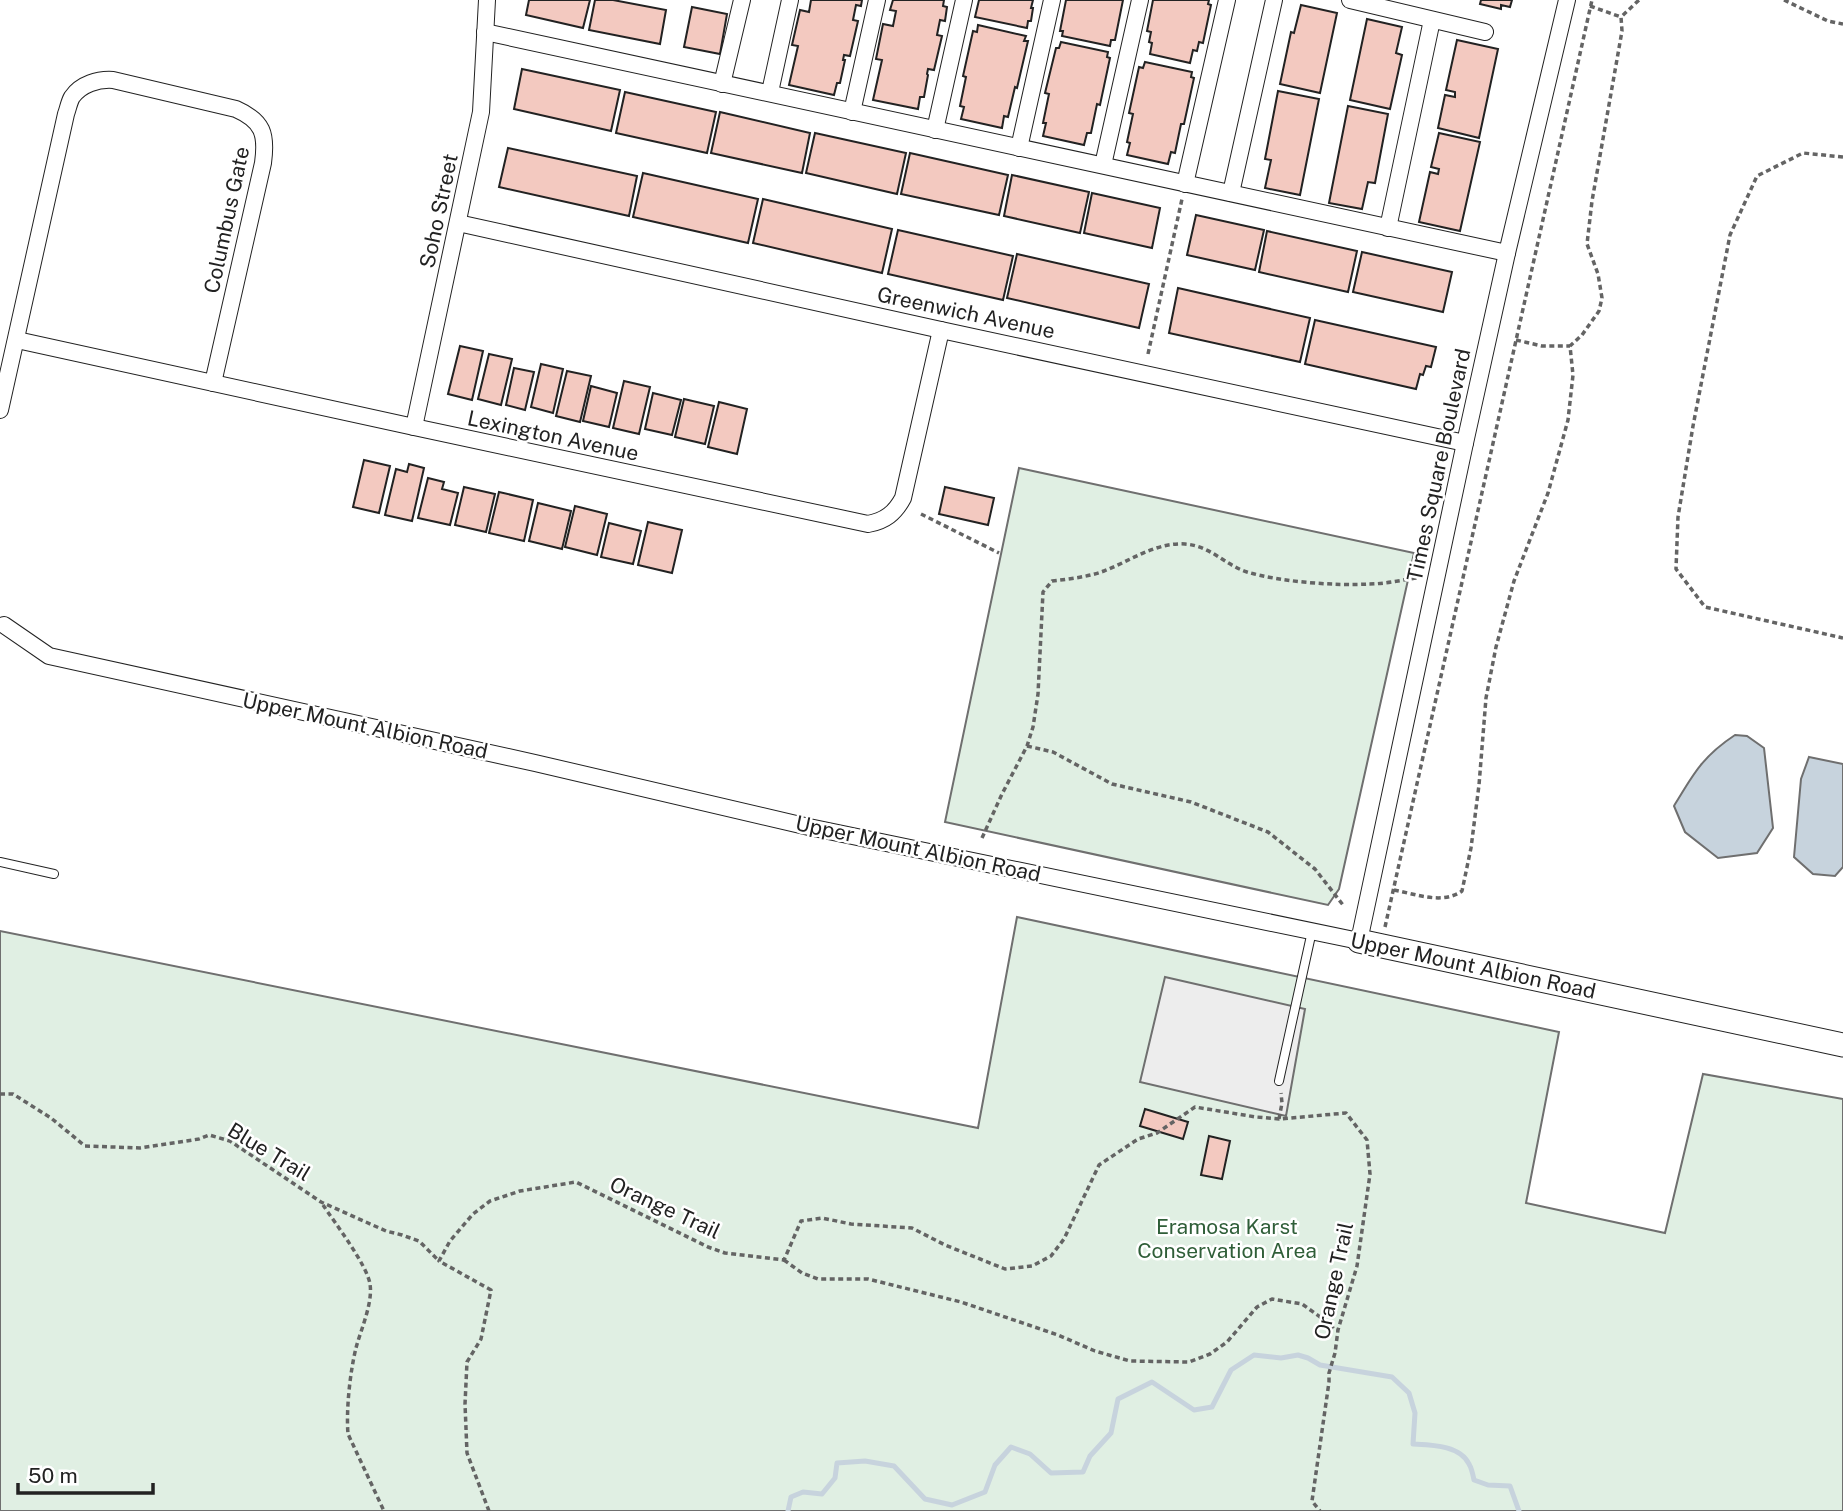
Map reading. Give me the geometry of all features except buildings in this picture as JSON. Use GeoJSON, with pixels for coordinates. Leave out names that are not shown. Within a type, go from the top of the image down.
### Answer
{"type":"FeatureCollection","features":[{"type":"Feature","properties":{"kind":"street","name":"Soho Street"},"geometry":{"type":"LineString","coordinates":[[414,427],[481,112],[487,0]]}},
{"type":"Feature","properties":{"kind":"street"},"geometry":{"type":"LineString","coordinates":[[722,83],[742,0]]}},
{"type":"Feature","properties":{"kind":"street"},"geometry":{"type":"LineString","coordinates":[[770,92],[790,0]]}},
{"type":"Feature","properties":{"kind":"street"},"geometry":{"type":"LineString","coordinates":[[852,111],[877,0]]}},
{"type":"Feature","properties":{"kind":"street"},"geometry":{"type":"LineString","coordinates":[[934,130],[964,0]]}},
{"type":"Feature","properties":{"kind":"street"},"geometry":{"type":"LineString","coordinates":[[1019,148],[1052,0]]}},
{"type":"Feature","properties":{"kind":"street"},"geometry":{"type":"LineString","coordinates":[[1103,165],[1140,0]]}},
{"type":"Feature","properties":{"kind":"street"},"geometry":{"type":"LineString","coordinates":[[1184,189],[1227,0]]}},
{"type":"Feature","properties":{"kind":"street"},"geometry":{"type":"LineString","coordinates":[[1231,193],[1274,0]]}},
{"type":"Feature","properties":{"kind":"street"},"geometry":{"type":"LineString","coordinates":[[1350,0],[1485,32]]}},
{"type":"Feature","properties":{"kind":"street","name":"Times Square Boulevard"},"geometry":{"type":"LineString","coordinates":[[1359,942],[1465,443],[1567,0]]}},
{"type":"Feature","properties":{"kind":"street"},"geometry":{"type":"LineString","coordinates":[[1388,228],[1432,20]]}},
{"type":"Feature","properties":{"kind":"street"},"geometry":{"type":"LineString","coordinates":[[485,32],[1103,165],[1184,189],[1231,193],[1507,253]]}},
{"type":"Feature","properties":{"kind":"street","name":"Columbus Gate"},"geometry":{"type":"LineString","coordinates":[[0,410],[66,114],[72,97],[94,82],[113,80],[236,109],[250,115],[264,136],[263,163],[214,383]]}},
{"type":"Feature","properties":{"kind":"street","name":"Greenwich Avenue"},"geometry":{"type":"LineString","coordinates":[[458,223],[1465,443]]}},
{"type":"Feature","properties":{"kind":"street","name":"Lexington Avenue"},"geometry":{"type":"LineString","coordinates":[[17,340],[868,524],[878,522],[897,509],[903,498],[941,330]]}},
{"type":"Feature","properties":{"kind":"street","name":"Upper Mount Albion Road"},"geometry":{"type":"LineString","coordinates":[[4,625],[49,656],[535,763],[809,827],[1843,1045]]}},
{"type":"Feature","properties":{"kind":"lane"},"geometry":{"type":"LineString","coordinates":[[0,862],[54,874]]}},
{"type":"Feature","properties":{"kind":"lane"},"geometry":{"type":"LineString","coordinates":[[1279,1081],[1312,931]]}},
{"type":"Feature","properties":{"kind":"path"},"geometry":{"type":"LineString","coordinates":[[1382,946],[1591,0]]}},
{"type":"Feature","properties":{"kind":"path"},"geometry":{"type":"LineString","coordinates":[[1621,17],[1639,0]]}},
{"type":"Feature","properties":{"kind":"path"},"geometry":{"type":"LineString","coordinates":[[1784,0],[1828,22],[1843,24]]}},
{"type":"Feature","properties":{"kind":"path"},"geometry":{"type":"LineString","coordinates":[[1590,6],[1621,17]]}},
{"type":"Feature","properties":{"kind":"path"},"geometry":{"type":"LineString","coordinates":[[1516,340],[1542,346],[1570,346],[1582,335],[1598,311],[1602,298],[1598,274],[1587,244],[1622,31],[1621,17]]}},
{"type":"Feature","properties":{"kind":"path"},"geometry":{"type":"LineString","coordinates":[[1843,157],[1803,153],[1757,176],[1730,235],[1678,517],[1676,569],[1705,607],[1843,638]]}},
{"type":"Feature","properties":{"kind":"path"},"geometry":{"type":"LineString","coordinates":[[1148,354],[1184,189]]}},
{"type":"Feature","properties":{"kind":"path"},"geometry":{"type":"LineString","coordinates":[[1394,890],[1437,899],[1454,897],[1462,891],[1471,848],[1486,698],[1496,647],[1514,581],[1548,493],[1569,419],[1573,375],[1570,346]]}},
{"type":"Feature","properties":{"kind":"path"},"geometry":{"type":"LineString","coordinates":[[921,514],[999,553]]}},
{"type":"Feature","properties":{"kind":"path"},"geometry":{"type":"LineString","coordinates":[[982,838],[1027,746],[1033,727],[1038,694],[1043,592],[1052,581],[1103,572],[1149,551],[1175,544],[1208,549],[1244,571],[1273,578],[1336,584],[1417,579]]}},
{"type":"Feature","properties":{"kind":"path"},"geometry":{"type":"LineString","coordinates":[[1027,746],[1054,752],[1112,784],[1191,803],[1268,832],[1315,869],[1343,905]]}},
{"type":"Feature","properties":{"kind":"path"},"geometry":{"type":"LineString","coordinates":[[1279,1081],[1282,1103],[1279,1118]]}},
{"type":"Feature","properties":{"kind":"path","name":"Blue Trail"},"geometry":{"type":"LineString","coordinates":[[0,1094],[13,1094],[51,1118],[85,1146],[140,1148],[209,1135],[230,1141],[322,1202],[386,1231],[419,1241],[439,1261]]}},
{"type":"Feature","properties":{"kind":"path","name":"Orange Trail"},"geometry":{"type":"LineString","coordinates":[[439,1261],[450,1241],[473,1214],[490,1201],[520,1191],[576,1182],[725,1253],[784,1261],[801,1221],[822,1219],[912,1228],[1005,1269],[1032,1266],[1051,1256],[1063,1239],[1099,1165],[1138,1139],[1157,1133],[1195,1107],[1279,1118],[1346,1113],[1367,1140],[1370,1174],[1357,1266],[1338,1329],[1329,1373],[1312,1501],[1320,1511]]}},
{"type":"Feature","properties":{"kind":"path"},"geometry":{"type":"LineString","coordinates":[[322,1202],[367,1273],[371,1286],[367,1313],[356,1350],[347,1421],[348,1434],[384,1511]]}},
{"type":"Feature","properties":{"kind":"path"},"geometry":{"type":"LineString","coordinates":[[439,1261],[491,1290],[481,1339],[467,1362],[465,1404],[467,1453],[489,1511]]}},
{"type":"Feature","properties":{"kind":"path"},"geometry":{"type":"LineString","coordinates":[[784,1261],[818,1279],[868,1279],[961,1302],[1130,1361],[1189,1362],[1210,1354],[1227,1342],[1257,1307],[1272,1299],[1303,1304],[1334,1329],[1338,1329]]}},
{"type":"Feature","properties":{"kind":"green space"},"geometry":{"type":"Polygon","coordinates":[[[1019,468],[1414,553],[1339,889],[1328,905],[945,822],[1019,468]]]}},
{"type":"Feature","properties":{"kind":"green space","name":"Eramosa Karst Conservation Area"},"geometry":{"type":"Polygon","coordinates":[[[1017,917],[1559,1032],[1526,1203],[1665,1233],[1703,1074],[1843,1099],[1843,1511],[0,1511],[0,931],[978,1128],[1017,917]]]}},
{"type":"Feature","properties":{"kind":"shaded area"},"geometry":{"type":"Polygon","coordinates":[[[1735,735],[1747,736],[1764,748],[1773,828],[1757,853],[1718,858],[1685,832],[1674,806],[1700,766],[1735,735]]]}},
{"type":"Feature","properties":{"kind":"shaded area"},"geometry":{"type":"Polygon","coordinates":[[[1809,757],[1843,764],[1843,867],[1835,876],[1813,874],[1794,857],[1801,779],[1809,757]]]}},
{"type":"Feature","properties":{"kind":"shaded area"},"geometry":{"type":"Polygon","coordinates":[[[1165,977],[1305,1009],[1286,1116],[1140,1082],[1165,977]]]}},
{"type":"Feature","properties":{"kind":"waterway"},"geometry":{"type":"LineString","coordinates":[[788,1511],[791,1497],[803,1492],[822,1494],[835,1478],[837,1463],[865,1461],[894,1466],[925,1499],[952,1505],[985,1492],[995,1465],[1011,1447],[1030,1454],[1051,1473],[1083,1472],[1090,1456],[1111,1433],[1118,1399],[1152,1382],[1194,1410],[1212,1407],[1231,1370],[1254,1355],[1281,1358],[1298,1355],[1320,1365],[1392,1377],[1409,1393],[1415,1413],[1413,1444],[1444,1447],[1459,1453],[1469,1464],[1474,1480],[1488,1485],[1510,1486],[1519,1511]]}}]}
